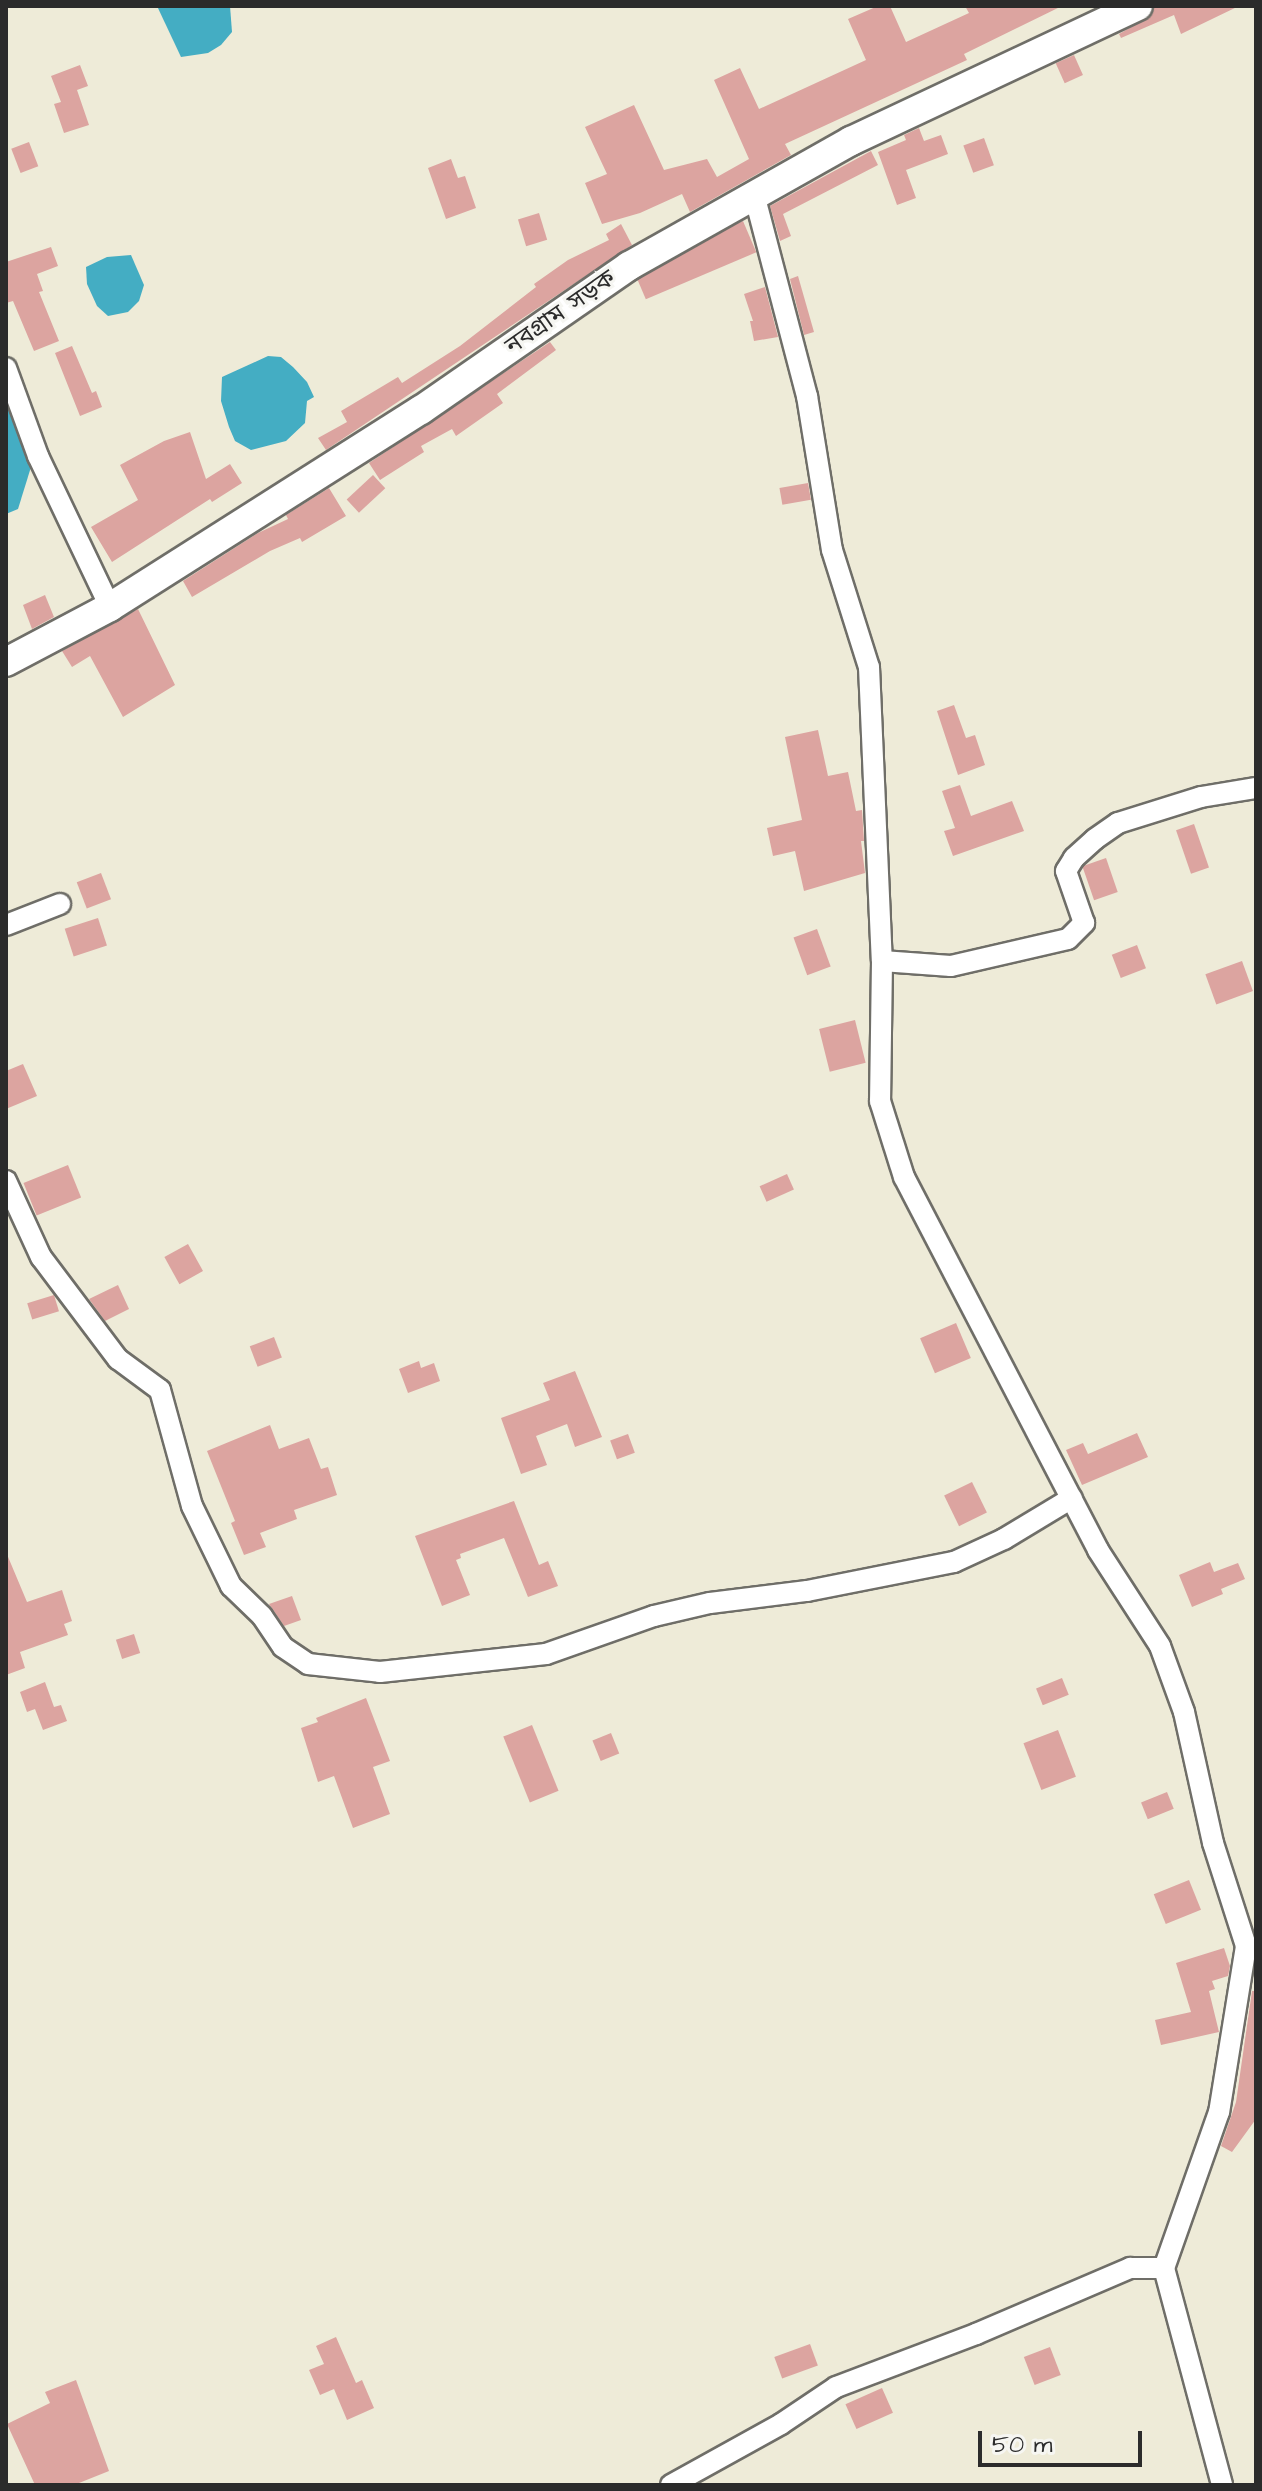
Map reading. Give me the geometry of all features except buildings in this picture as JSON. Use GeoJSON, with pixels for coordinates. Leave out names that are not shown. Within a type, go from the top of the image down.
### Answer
{"type":"FeatureCollection","features":[{"type":"Feature","properties":{"kind":"main road","name":"নবগ্রাম সড়ক"},"geometry":{"type":"LineString","coordinates":[[6,662],[110,607],[421,410],[629,266],[755,198],[851,141],[1138,6]]}},
{"type":"Feature","properties":{"kind":"street"},"geometry":{"type":"LineString","coordinates":[[755,198],[807,396],[832,550],[869,667],[882,961],[880,1101],[904,1177],[1098,1550],[1160,1646],[1184,1712],[1213,1843],[1246,1946],[1219,2112],[1164,2268],[1222,2485]]}},
{"type":"Feature","properties":{"kind":"street"},"geometry":{"type":"LineString","coordinates":[[6,368],[38,456],[110,607]]}},
{"type":"Feature","properties":{"kind":"street"},"geometry":{"type":"LineString","coordinates":[[882,961],[951,966],[1068,939],[1084,923],[1066,871],[1074,858],[1095,839],[1118,823],[1201,797],[1256,788]]}},
{"type":"Feature","properties":{"kind":"street"},"geometry":{"type":"LineString","coordinates":[[6,925],[60,904]]}},
{"type":"Feature","properties":{"kind":"street"},"geometry":{"type":"LineString","coordinates":[[6,1181],[41,1257],[118,1359],[160,1390],[192,1506],[231,1586],[262,1616],[283,1647],[308,1664],[380,1672],[546,1654],[654,1616],[710,1603],[807,1591],[954,1562],[1029,1526],[1072,1498]]}},
{"type":"Feature","properties":{"kind":"street"},"geometry":{"type":"LineString","coordinates":[[671,2485],[781,2424],[836,2387],[976,2334],[1130,2268],[1164,2268]]}},
{"type":"Feature","properties":{"kind":"water"},"geometry":{"type":"Polygon","coordinates":[[[157,6],[230,6],[232,32],[221,45],[208,53],[181,57],[157,6]]]}},
{"type":"Feature","properties":{"kind":"water"},"geometry":{"type":"Polygon","coordinates":[[[131,255],[144,285],[139,301],[128,312],[108,316],[97,306],[87,284],[86,267],[107,257],[131,255]]]}},
{"type":"Feature","properties":{"kind":"water"},"geometry":{"type":"Polygon","coordinates":[[[268,356],[281,357],[293,367],[307,382],[314,397],[307,401],[305,423],[286,441],[251,450],[235,441],[229,427],[221,401],[222,377],[268,356]]]}},
{"type":"Feature","properties":{"kind":"water"},"geometry":{"type":"Polygon","coordinates":[[[6,401],[31,467],[18,509],[6,514],[6,401]]]}}]}
